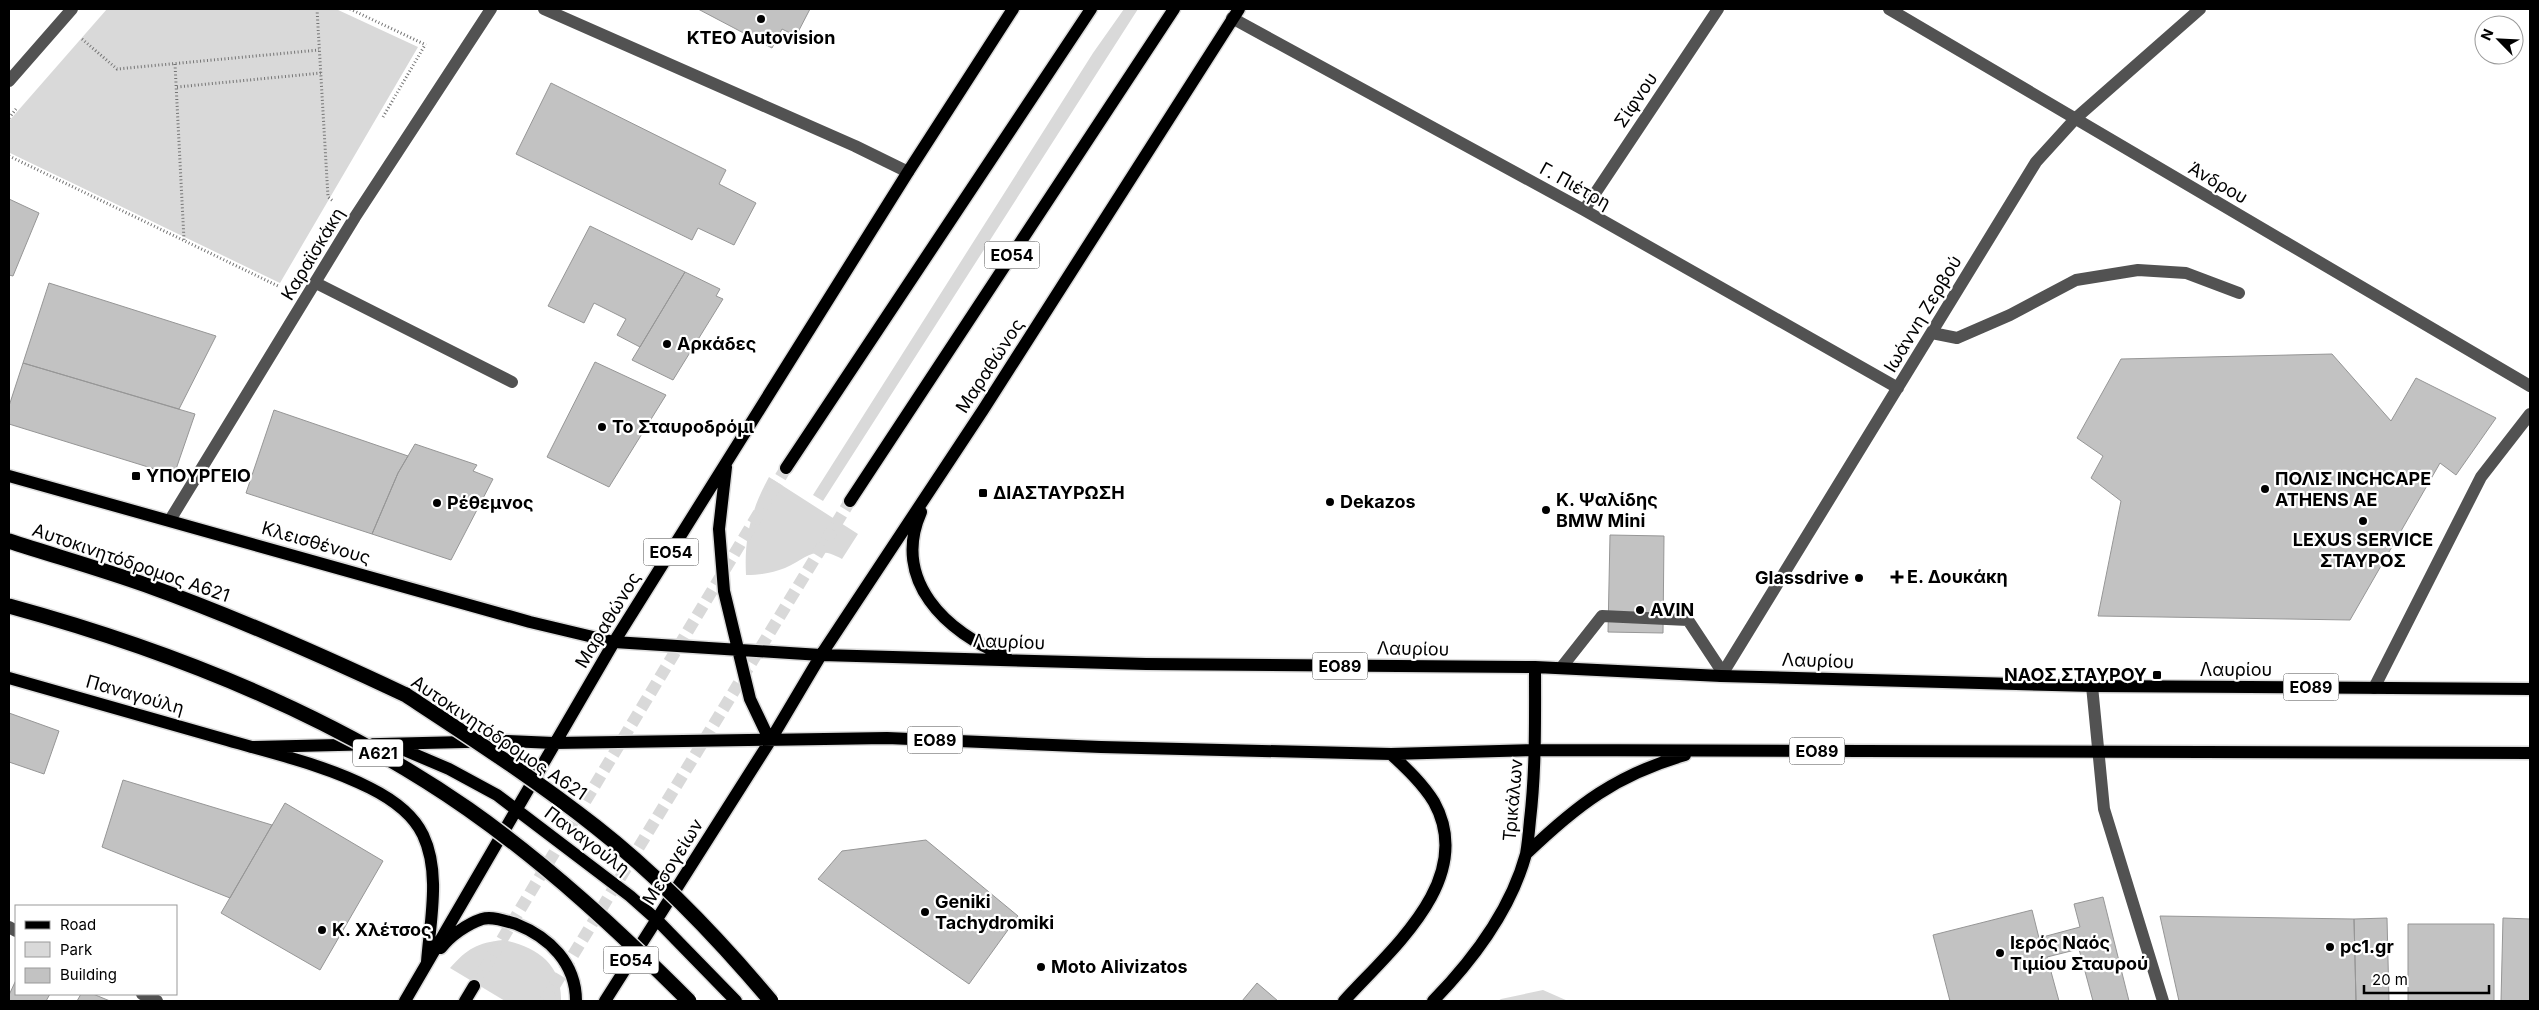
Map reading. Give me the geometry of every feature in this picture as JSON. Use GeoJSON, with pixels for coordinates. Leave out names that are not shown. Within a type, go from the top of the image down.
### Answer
{"type":"FeatureCollection","features":[{"type":"Feature","properties":{"kind":"highway","name":"Αυτοκινητόδρομος Α621"},"geometry":{"type":"LineString","coordinates":[[9,541],[145,584],[226,615],[318,653],[406,695],[502,758],[598,828],[688,909],[730,952],[771,1001]]}},
{"type":"Feature","properties":{"kind":"highway","name":"Α621"},"geometry":{"type":"LineString","coordinates":[[9,606],[155,651],[291,707],[375,751],[468,809],[512,843],[623,935],[688,1001]]}},
{"type":"Feature","properties":{"kind":"main road","name":"Μαραθώνος"},"geometry":{"type":"LineString","coordinates":[[554,744],[614,642],[908,172],[1013,9]]}},
{"type":"Feature","properties":{"kind":"main road"},"geometry":{"type":"LineString","coordinates":[[786,468],[1091,9]]}},
{"type":"Feature","properties":{"kind":"main road","name":"ΕΟ54"},"geometry":{"type":"LineString","coordinates":[[850,501],[1174,9]]}},
{"type":"Feature","properties":{"kind":"main road","name":"Μαραθώνος"},"geometry":{"type":"LineString","coordinates":[[770,741],[821,655],[984,410],[1236,14]]}},
{"type":"Feature","properties":{"kind":"main road"},"geometry":{"type":"LineString","coordinates":[[727,462],[719,529],[724,591],[750,699],[770,741]]}},
{"type":"Feature","properties":{"kind":"main road","name":"Κλεισθένους"},"geometry":{"type":"LineString","coordinates":[[9,476],[530,622],[614,642]]}},
{"type":"Feature","properties":{"kind":"main road"},"geometry":{"type":"LineString","coordinates":[[936,480],[916,524],[912,546],[913,569],[921,589],[932,604],[961,633],[983,648],[1015,660]]}},
{"type":"Feature","properties":{"kind":"main road","name":"Λαυρίου"},"geometry":{"type":"LineString","coordinates":[[614,642],[821,655],[1146,664],[1561,668],[2092,686],[2530,689]]}},
{"type":"Feature","properties":{"kind":"main road","name":"Τρικάλων"},"geometry":{"type":"LineString","coordinates":[[1526,854],[1536,750],[1535,668]]}},
{"type":"Feature","properties":{"kind":"main road","name":"Παναγούλη"},"geometry":{"type":"LineString","coordinates":[[9,678],[314,764],[370,788],[398,806],[413,819],[423,835],[432,866],[433,894],[426,967]]}},
{"type":"Feature","properties":{"kind":"main road","name":"ΕΟ89"},"geometry":{"type":"LineString","coordinates":[[554,744],[887,738],[1101,747],[1391,754],[1536,750],[2530,753]]}},
{"type":"Feature","properties":{"kind":"main road","name":"Μεσογείων"},"geometry":{"type":"LineString","coordinates":[[605,1001],[770,741]]}},
{"type":"Feature","properties":{"kind":"main road"},"geometry":{"type":"LineString","coordinates":[[251,747],[507,742],[554,744]]}},
{"type":"Feature","properties":{"kind":"main road","name":"Παναγούλη"},"geometry":{"type":"LineString","coordinates":[[391,744],[449,770],[497,795],[516,809],[630,896],[657,920],[736,1001]]}},
{"type":"Feature","properties":{"kind":"main road","name":"ΕΟ54"},"geometry":{"type":"LineString","coordinates":[[405,1001],[554,744]]}},
{"type":"Feature","properties":{"kind":"main road"},"geometry":{"type":"LineString","coordinates":[[1433,1001],[1471,958],[1494,922],[1513,888],[1526,854],[1575,808],[1599,791],[1650,765],[1698,751]]}},
{"type":"Feature","properties":{"kind":"main road"},"geometry":{"type":"LineString","coordinates":[[1344,1001],[1393,948],[1427,906],[1440,880],[1446,854],[1444,828],[1434,803],[1424,788],[1391,754]]}},
{"type":"Feature","properties":{"kind":"main road"},"geometry":{"type":"LineString","coordinates":[[426,967],[442,945],[465,927],[483,919],[508,921],[534,931],[559,953],[570,972],[576,1001]]}},
{"type":"Feature","properties":{"kind":"main road"},"geometry":{"type":"LineString","coordinates":[[465,1001],[474,986]]}},
{"type":"Feature","properties":{"kind":"street"},"geometry":{"type":"LineString","coordinates":[[9,81],[72,9]]}},
{"type":"Feature","properties":{"kind":"street","name":"Καραϊσκάκη"},"geometry":{"type":"LineString","coordinates":[[170,520],[355,217],[490,9]]}},
{"type":"Feature","properties":{"kind":"street"},"geometry":{"type":"LineString","coordinates":[[544,9],[855,146],[908,172]]}},
{"type":"Feature","properties":{"kind":"street","name":"Σίφνου"},"geometry":{"type":"LineString","coordinates":[[1584,210],[1718,9]]}},
{"type":"Feature","properties":{"kind":"street","name":"Άνδρου"},"geometry":{"type":"LineString","coordinates":[[1889,9],[2530,386]]}},
{"type":"Feature","properties":{"kind":"street","name":"Ιωάννη Ζερβού"},"geometry":{"type":"LineString","coordinates":[[1722,674],[2036,162],[2076,118],[2200,9]]}},
{"type":"Feature","properties":{"kind":"street","name":"Γ. Πιέτρη"},"geometry":{"type":"LineString","coordinates":[[1236,14],[1898,388]]}},
{"type":"Feature","properties":{"kind":"street"},"geometry":{"type":"LineString","coordinates":[[1932,333],[1957,338],[2010,315],[2076,280],[2138,270],[2186,273],[2239,293]]}},
{"type":"Feature","properties":{"kind":"street"},"geometry":{"type":"LineString","coordinates":[[316,283],[512,382]]}},
{"type":"Feature","properties":{"kind":"street"},"geometry":{"type":"LineString","coordinates":[[2374,688],[2481,477],[2530,414]]}},
{"type":"Feature","properties":{"kind":"street"},"geometry":{"type":"LineString","coordinates":[[1561,668],[1602,616],[1688,620],[1722,674]]}},
{"type":"Feature","properties":{"kind":"street"},"geometry":{"type":"LineString","coordinates":[[2092,686],[2104,809],[2163,1001]]}},
{"type":"Feature","properties":{"kind":"street"},"geometry":{"type":"LineString","coordinates":[[144,995],[157,1001]]}},
{"type":"Feature","properties":{"kind":"path"},"geometry":{"type":"LineString","coordinates":[[318,9],[328,197],[355,217]]}},
{"type":"Feature","properties":{"kind":"path"},"geometry":{"type":"LineString","coordinates":[[350,9],[456,61]]}},
{"type":"Feature","properties":{"kind":"path"},"geometry":{"type":"LineString","coordinates":[[62,21],[117,69],[319,50]]}},
{"type":"Feature","properties":{"kind":"path"},"geometry":{"type":"LineString","coordinates":[[175,64],[184,240]]}},
{"type":"Feature","properties":{"kind":"path"},"geometry":{"type":"LineString","coordinates":[[177,87],[321,73]]}},
{"type":"Feature","properties":{"kind":"path"},"geometry":{"type":"LineString","coordinates":[[9,156],[305,300]]}},
{"type":"Feature","properties":{"kind":"green space"},"geometry":{"type":"Polygon","coordinates":[[[107,9],[336,9],[418,47],[280,283],[10,153],[9,121],[107,9]]]}},
{"type":"Feature","properties":{"kind":"green space"},"geometry":{"type":"Polygon","coordinates":[[[1124,9],[1138,9],[823,501],[813,495],[1093,53],[1124,9]]]}},
{"type":"Feature","properties":{"kind":"green space"},"geometry":{"type":"Polygon","coordinates":[[[769,477],[858,534],[842,559],[818,552],[806,556],[780,570],[746,575],[746,549],[750,524],[769,477]]]}},
{"type":"Feature","properties":{"kind":"green space"},"geometry":{"type":"Polygon","coordinates":[[[503,940],[527,947],[545,959],[557,977],[561,1001],[505,1001],[450,968],[468,951],[486,943],[503,940]]]}},
{"type":"Feature","properties":{"kind":"green space"},"geometry":{"type":"Polygon","coordinates":[[[1543,990],[1568,1001],[1498,1001],[1501,999],[1543,990]]]}},
{"type":"Feature","properties":{"kind":"building","name":"ΚΤΕΟ Autovision"},"geometry":{"type":"Polygon","coordinates":[[[698,9],[810,9],[796,36],[782,29],[772,48],[698,9]]]}},
{"type":"Feature","properties":{"kind":"building"},"geometry":{"type":"Polygon","coordinates":[[[551,83],[726,170],[719,184],[756,203],[734,245],[698,228],[692,240],[516,154],[551,83]]]}},
{"type":"Feature","properties":{"kind":"building"},"geometry":{"type":"Polygon","coordinates":[[[9,199],[39,213],[13,276],[9,275],[9,199]]]}},
{"type":"Feature","properties":{"kind":"building"},"geometry":{"type":"Polygon","coordinates":[[[590,226],[685,272],[640,347],[617,335],[626,319],[594,303],[584,323],[548,306],[590,226]]]}},
{"type":"Feature","properties":{"kind":"building"},"geometry":{"type":"Polygon","coordinates":[[[685,272],[720,289],[716,296],[723,299],[673,380],[632,360],[685,272]]]}},
{"type":"Feature","properties":{"kind":"building"},"geometry":{"type":"Polygon","coordinates":[[[49,283],[216,336],[179,409],[23,363],[49,283]]]}},
{"type":"Feature","properties":{"kind":"building","name":"ΠΟΛΙΣ INCHCAPE ATHENS ΑΕ"},"geometry":{"type":"Polygon","coordinates":[[[2332,354],[2391,421],[2416,378],[2496,418],[2456,475],[2440,463],[2350,620],[2098,616],[2121,501],[2091,478],[2103,456],[2077,438],[2121,359],[2332,354]]]}},
{"type":"Feature","properties":{"kind":"building"},"geometry":{"type":"Polygon","coordinates":[[[595,362],[666,395],[609,487],[547,457],[595,362]]]}},
{"type":"Feature","properties":{"kind":"building"},"geometry":{"type":"Polygon","coordinates":[[[23,363],[195,414],[174,475],[9,424],[9,406],[23,363]]]}},
{"type":"Feature","properties":{"kind":"building"},"geometry":{"type":"Polygon","coordinates":[[[274,410],[408,456],[398,473],[372,534],[246,493],[274,410]]]}},
{"type":"Feature","properties":{"kind":"building"},"geometry":{"type":"Polygon","coordinates":[[[415,444],[477,465],[473,471],[493,479],[451,560],[372,534],[398,473],[415,444]]]}},
{"type":"Feature","properties":{"kind":"building"},"geometry":{"type":"Polygon","coordinates":[[[1610,535],[1664,536],[1663,633],[1608,632],[1610,535]]]}},
{"type":"Feature","properties":{"kind":"building"},"geometry":{"type":"Polygon","coordinates":[[[9,713],[59,731],[44,774],[9,762],[9,713]]]}},
{"type":"Feature","properties":{"kind":"building"},"geometry":{"type":"Polygon","coordinates":[[[123,780],[272,825],[230,898],[102,847],[123,780]]]}},
{"type":"Feature","properties":{"kind":"building"},"geometry":{"type":"Polygon","coordinates":[[[285,803],[383,861],[320,970],[221,913],[285,803]]]}},
{"type":"Feature","properties":{"kind":"building"},"geometry":{"type":"Polygon","coordinates":[[[926,840],[1018,916],[969,984],[818,879],[842,851],[926,840]]]}},
{"type":"Feature","properties":{"kind":"building","name":"Ιερός Ναός Τιμίου Σταυρού"},"geometry":{"type":"Polygon","coordinates":[[[2103,897],[2129,1001],[2093,1001],[2079,949],[2047,957],[2059,1001],[1950,1001],[1933,935],[2032,910],[2039,938],[2080,927],[2074,904],[2103,897]]]}},
{"type":"Feature","properties":{"kind":"building"},"geometry":{"type":"Polygon","coordinates":[[[2160,916],[2354,919],[2356,1001],[2179,1001],[2160,916]]]}},
{"type":"Feature","properties":{"kind":"building"},"geometry":{"type":"Polygon","coordinates":[[[2387,918],[2389,1001],[2356,1001],[2354,919],[2387,918]]]}},
{"type":"Feature","properties":{"kind":"building"},"geometry":{"type":"Polygon","coordinates":[[[2503,918],[2530,919],[2530,1001],[2501,1001],[2503,918]]]}},
{"type":"Feature","properties":{"kind":"building"},"geometry":{"type":"Polygon","coordinates":[[[2408,924],[2494,924],[2494,1001],[2408,1001],[2408,924]]]}},
{"type":"Feature","properties":{"kind":"building"},"geometry":{"type":"Polygon","coordinates":[[[15,982],[15,995],[49,995],[46,1001],[9,1001],[9,995],[15,982]]]}},
{"type":"Feature","properties":{"kind":"building"},"geometry":{"type":"Polygon","coordinates":[[[1257,983],[1278,1001],[1242,1001],[1257,983]]]}},
{"type":"Feature","properties":{"kind":"building"},"geometry":{"type":"Polygon","coordinates":[[[80,995],[95,995],[110,1001],[77,1001],[80,995]]]}},
{"type":"Feature","properties":{"kind":"tunnel"},"geometry":{"type":"LineString","coordinates":[[474,986],[786,468]]}},
{"type":"Feature","properties":{"kind":"tunnel"},"geometry":{"type":"LineString","coordinates":[[545,1001],[850,501]]}},
{"type":"Feature","properties":{"kind":"place","name":"ΚΤΕΟ Autovision"},"geometry":{"type":"Point","coordinates":[761,19]}},
{"type":"Feature","properties":{"kind":"place","name":"Αρκάδες"},"geometry":{"type":"Point","coordinates":[667,344]}},
{"type":"Feature","properties":{"kind":"place","name":"Το Σταυροδρόμι"},"geometry":{"type":"Point","coordinates":[602,427]}},
{"type":"Feature","properties":{"kind":"place","name":"ΥΠΟΥΡΓΕΙΟ"},"geometry":{"type":"Point","coordinates":[136,476]}},
{"type":"Feature","properties":{"kind":"place","name":"ΠΟΛΙΣ INCHCAPE ATHENS ΑΕ"},"geometry":{"type":"Point","coordinates":[2265,489]}},
{"type":"Feature","properties":{"kind":"place","name":"ΔΙΑΣΤΑΥΡΩΣΗ"},"geometry":{"type":"Point","coordinates":[983,493]}},
{"type":"Feature","properties":{"kind":"place","name":"Dekazos"},"geometry":{"type":"Point","coordinates":[1330,502]}},
{"type":"Feature","properties":{"kind":"place","name":"Ρέθεμνος"},"geometry":{"type":"Point","coordinates":[437,503]}},
{"type":"Feature","properties":{"kind":"place","name":"Κ. Ψαλίδης BMW Mini"},"geometry":{"type":"Point","coordinates":[1546,510]}},
{"type":"Feature","properties":{"kind":"place","name":"LEXUS SERVICE ΣΤΑΥΡΟΣ"},"geometry":{"type":"Point","coordinates":[2363,521]}},
{"type":"Feature","properties":{"kind":"place","name":"Ε. Δουκάκη"},"geometry":{"type":"Point","coordinates":[1897,577]}},
{"type":"Feature","properties":{"kind":"place","name":"Glassdrive"},"geometry":{"type":"Point","coordinates":[1859,578]}},
{"type":"Feature","properties":{"kind":"place","name":"AVIN"},"geometry":{"type":"Point","coordinates":[1640,610]}},
{"type":"Feature","properties":{"kind":"place","name":"ΝΑΟΣ ΣΤΑΥΡΟΥ"},"geometry":{"type":"Point","coordinates":[2157,675]}},
{"type":"Feature","properties":{"kind":"place","name":"Geniki Tachydromiki"},"geometry":{"type":"Point","coordinates":[925,912]}},
{"type":"Feature","properties":{"kind":"place","name":"Κ. Χλέτσος"},"geometry":{"type":"Point","coordinates":[322,930]}},
{"type":"Feature","properties":{"kind":"place","name":"pc1.gr"},"geometry":{"type":"Point","coordinates":[2330,947]}},
{"type":"Feature","properties":{"kind":"place","name":"Ιερός Ναός Τιμίου Σταυρού"},"geometry":{"type":"Point","coordinates":[2000,953]}},
{"type":"Feature","properties":{"kind":"place","name":"Moto Alivizatos"},"geometry":{"type":"Point","coordinates":[1041,967]}}]}
